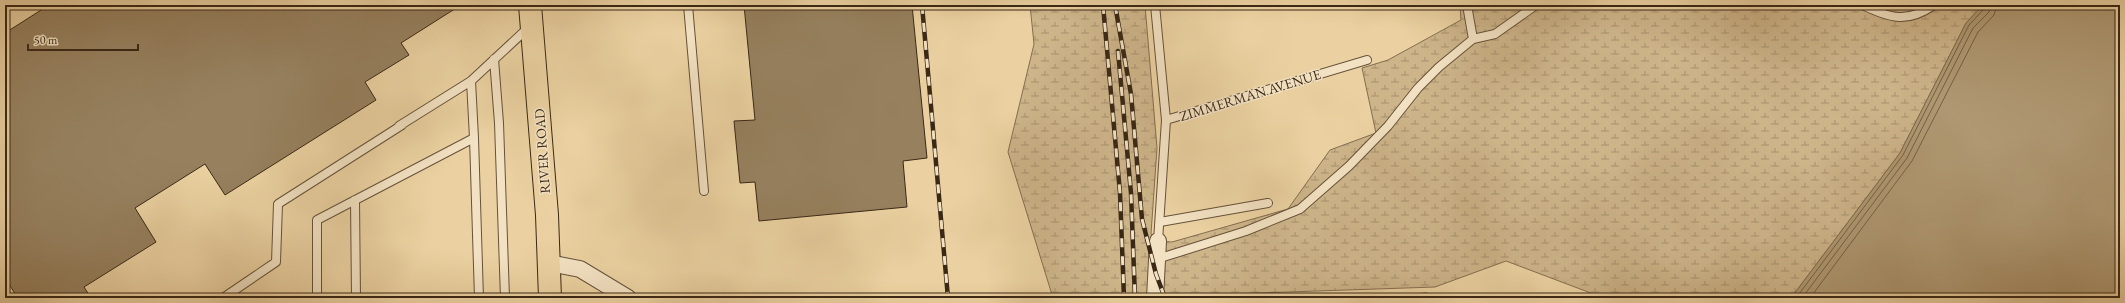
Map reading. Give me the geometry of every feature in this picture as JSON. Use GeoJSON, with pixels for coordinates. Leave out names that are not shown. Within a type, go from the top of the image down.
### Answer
{"type":"FeatureCollection","features":[{"type":"Feature","properties":{"kind":"main road","name":"RIVER ROAD"},"geometry":{"type":"LineString","coordinates":[[531,14],[547,215],[550,298]]}},
{"type":"Feature","properties":{"kind":"street","name":"ZIMMERMAN AVENUE"},"geometry":{"type":"LineString","coordinates":[[1155,298],[1158,240]]}},
{"type":"Feature","properties":{"kind":"street"},"geometry":{"type":"LineString","coordinates":[[549,263],[580,269],[628,298]]}},
{"type":"Feature","properties":{"kind":"lane"},"geometry":{"type":"LineString","coordinates":[[688,5],[704,191]]}},
{"type":"Feature","properties":{"kind":"lane"},"geometry":{"type":"LineString","coordinates":[[1155,5],[1166,120]]}},
{"type":"Feature","properties":{"kind":"lane"},"geometry":{"type":"LineString","coordinates":[[1467,5],[1473,39]]}},
{"type":"Feature","properties":{"kind":"lane"},"geometry":{"type":"LineString","coordinates":[[1157,259],[1246,231],[1300,209],[1348,166],[1388,126],[1418,88],[1439,67],[1473,39],[1495,34],[1536,5]]}},
{"type":"Feature","properties":{"kind":"lane"},"geometry":{"type":"LineString","coordinates":[[1862,5],[1900,19],[1920,14],[1934,5]]}},
{"type":"Feature","properties":{"kind":"lane"},"geometry":{"type":"LineString","coordinates":[[223,298],[276,262],[278,204],[470,81],[494,59],[531,14]]}},
{"type":"Feature","properties":{"kind":"lane"},"geometry":{"type":"LineString","coordinates":[[494,59],[500,123],[505,298]]}},
{"type":"Feature","properties":{"kind":"lane","name":"ZIMMERMAN AVENUE"},"geometry":{"type":"LineString","coordinates":[[1158,240],[1166,120],[1367,60]]}},
{"type":"Feature","properties":{"kind":"lane"},"geometry":{"type":"LineString","coordinates":[[470,81],[474,138],[479,298]]}},
{"type":"Feature","properties":{"kind":"lane"},"geometry":{"type":"LineString","coordinates":[[317,298],[317,220],[474,138]]}},
{"type":"Feature","properties":{"kind":"lane"},"geometry":{"type":"LineString","coordinates":[[355,200],[356,298]]}},
{"type":"Feature","properties":{"kind":"lane"},"geometry":{"type":"LineString","coordinates":[[1160,222],[1268,203]]}},
{"type":"Feature","properties":{"kind":"green space"},"geometry":{"type":"Polygon","coordinates":[[[1030,5],[1145,5],[1157,148],[1151,234],[1158,241],[1172,242],[1288,209],[1330,150],[1376,133],[1362,68],[1388,60],[1461,20],[1460,5],[1983,5],[1966,23],[1900,153],[1791,298],[1604,298],[1506,261],[1435,287],[1199,295],[1195,298],[1053,298],[1008,152],[1034,44],[1030,5]]]}},
{"type":"Feature","properties":{"kind":"water"},"geometry":{"type":"Polygon","coordinates":[[[1983,5],[2120,5],[2120,298],[1791,298],[1900,153],[1966,23],[1983,5]]]}},
{"type":"Feature","properties":{"kind":"building"},"geometry":{"type":"Polygon","coordinates":[[[49,5],[461,5],[401,43],[409,55],[365,82],[376,100],[225,195],[205,164],[135,208],[156,242],[84,287],[91,298],[18,298],[5,278],[5,33],[49,5]]]}},
{"type":"Feature","properties":{"kind":"building"},"geometry":{"type":"Polygon","coordinates":[[[744,5],[912,5],[927,158],[903,161],[907,207],[759,221],[755,182],[740,183],[734,121],[755,120],[744,5]]]}},
{"type":"Feature","properties":{"kind":"building"},"geometry":{"type":"Polygon","coordinates":[[[1427,293],[1428,298],[1352,298],[1427,293]]]}},
{"type":"Feature","properties":{"kind":"railway"},"geometry":{"type":"LineString","coordinates":[[922,5],[948,298]]}},
{"type":"Feature","properties":{"kind":"railway"},"geometry":{"type":"LineString","coordinates":[[1103,5],[1120,193],[1124,298]]}},
{"type":"Feature","properties":{"kind":"railway"},"geometry":{"type":"LineString","coordinates":[[1115,5],[1131,94],[1142,219],[1156,274],[1165,298]]}},
{"type":"Feature","properties":{"kind":"railway"},"geometry":{"type":"LineString","coordinates":[[1118,51],[1131,193],[1135,298]]}}]}
